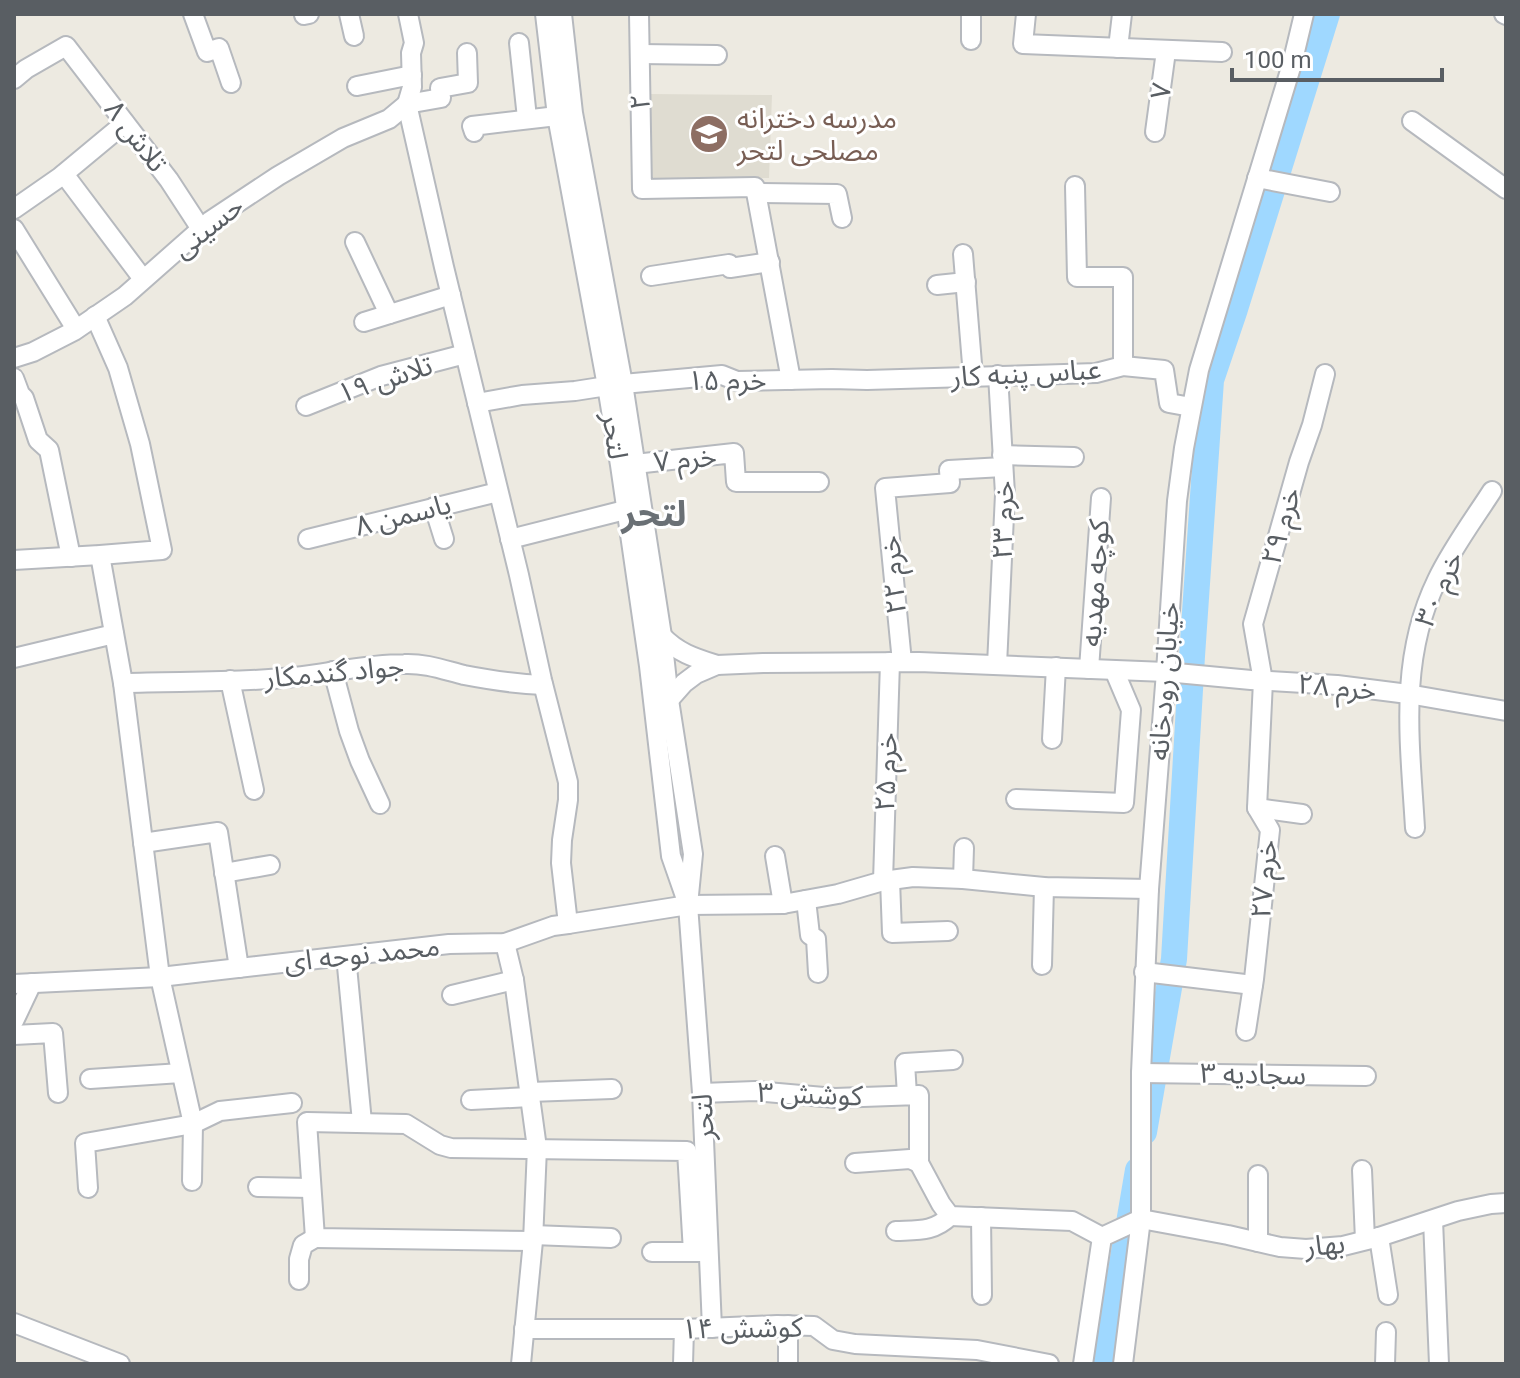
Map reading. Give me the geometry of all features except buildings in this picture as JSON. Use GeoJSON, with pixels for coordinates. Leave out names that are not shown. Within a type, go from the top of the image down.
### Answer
{"type":"FeatureCollection","features":[{"type":"Feature","properties":{"kind":"street"},"geometry":{"type":"LineString","coordinates":[[193,14],[207,52],[219,48],[231,83]]}},
{"type":"Feature","properties":{"kind":"street"},"geometry":{"type":"LineString","coordinates":[[349,14],[354,36]]}},
{"type":"Feature","properties":{"kind":"street"},"geometry":{"type":"LineString","coordinates":[[408,14],[414,43],[411,53],[412,87],[407,104],[568,782],[561,863],[568,924]]}},
{"type":"Feature","properties":{"kind":"street","name":"لتحر"},"geometry":{"type":"LineString","coordinates":[[545,14],[557,116],[635,464],[693,854],[688,905],[702,1093],[701,1252],[712,1328]]}},
{"type":"Feature","properties":{"kind":"street","name":"لتحر"},"geometry":{"type":"LineString","coordinates":[[562,14],[573,113],[615,385],[625,510],[649,666],[671,856],[688,905]]}},
{"type":"Feature","properties":{"kind":"street","name":"۲"},"geometry":{"type":"LineString","coordinates":[[639,14],[642,189],[755,187],[756,193]]}},
{"type":"Feature","properties":{"kind":"street"},"geometry":{"type":"LineString","coordinates":[[971,14],[971,40]]}},
{"type":"Feature","properties":{"kind":"street"},"geometry":{"type":"LineString","coordinates":[[1026,14],[1023,44],[1222,52]]}},
{"type":"Feature","properties":{"kind":"street"},"geometry":{"type":"LineString","coordinates":[[1118,48],[1122,14]]}},
{"type":"Feature","properties":{"kind":"street","name":"خیابان رودخانه"},"geometry":{"type":"LineString","coordinates":[[1123,1364],[1140,1220],[1144,972],[1177,501],[1199,370],[1292,64],[1304,14]]}},
{"type":"Feature","properties":{"kind":"street"},"geometry":{"type":"LineString","coordinates":[[519,43],[527,118]]}},
{"type":"Feature","properties":{"kind":"street","name":"تلاش ۸"},"geometry":{"type":"LineString","coordinates":[[16,70],[66,46],[169,180],[201,229]]}},
{"type":"Feature","properties":{"kind":"street","name":"۷"},"geometry":{"type":"LineString","coordinates":[[1155,132],[1166,51]]}},
{"type":"Feature","properties":{"kind":"street","name":"حسینی"},"geometry":{"type":"LineString","coordinates":[[14,358],[33,352],[76,329],[125,296],[226,209],[278,176],[343,138],[389,119],[407,104],[441,98],[440,88],[468,83],[467,53]]}},
{"type":"Feature","properties":{"kind":"street"},"geometry":{"type":"LineString","coordinates":[[640,54],[717,55]]}},
{"type":"Feature","properties":{"kind":"street"},"geometry":{"type":"LineString","coordinates":[[357,86],[412,75]]}},
{"type":"Feature","properties":{"kind":"street"},"geometry":{"type":"LineString","coordinates":[[474,132],[472,126],[557,116]]}},
{"type":"Feature","properties":{"kind":"street"},"geometry":{"type":"LineString","coordinates":[[1412,121],[1506,189]]}},
{"type":"Feature","properties":{"kind":"street"},"geometry":{"type":"LineString","coordinates":[[16,204],[64,174],[125,123]]}},
{"type":"Feature","properties":{"kind":"street"},"geometry":{"type":"LineString","coordinates":[[64,174],[143,279]]}},
{"type":"Feature","properties":{"kind":"street"},"geometry":{"type":"LineString","coordinates":[[1257,178],[1330,192]]}},
{"type":"Feature","properties":{"kind":"street"},"geometry":{"type":"LineString","coordinates":[[1075,186],[1077,277],[1123,277],[1123,366]]}},
{"type":"Feature","properties":{"kind":"street"},"geometry":{"type":"LineString","coordinates":[[791,380],[756,193],[837,194],[842,218]]}},
{"type":"Feature","properties":{"kind":"street"},"geometry":{"type":"LineString","coordinates":[[14,229],[76,329]]}},
{"type":"Feature","properties":{"kind":"street"},"geometry":{"type":"LineString","coordinates":[[355,242],[389,314]]}},
{"type":"Feature","properties":{"kind":"street"},"geometry":{"type":"LineString","coordinates":[[963,254],[973,376]]}},
{"type":"Feature","properties":{"kind":"street"},"geometry":{"type":"LineString","coordinates":[[651,276],[729,264],[730,268],[770,262]]}},
{"type":"Feature","properties":{"kind":"street"},"geometry":{"type":"LineString","coordinates":[[937,285],[966,282]]}},
{"type":"Feature","properties":{"kind":"street"},"geometry":{"type":"LineString","coordinates":[[364,322],[451,295]]}},
{"type":"Feature","properties":{"kind":"street"},"geometry":{"type":"LineString","coordinates":[[14,560],[162,550],[140,444],[118,368],[95,316]]}},
{"type":"Feature","properties":{"kind":"street","name":"تلاش ۱۹"},"geometry":{"type":"LineString","coordinates":[[306,406],[381,376],[465,354]]}},
{"type":"Feature","properties":{"kind":"street","name":"عباس پنبه کار"},"geometry":{"type":"LineString","coordinates":[[832,379],[1096,373],[1123,366],[1164,370],[1169,403],[1191,407]]}},
{"type":"Feature","properties":{"kind":"street","name":"خرم ۲۹"},"geometry":{"type":"LineString","coordinates":[[1263,681],[1253,624],[1325,374]]}},
{"type":"Feature","properties":{"kind":"street","name":"خرم ۱۵"},"geometry":{"type":"LineString","coordinates":[[477,403],[522,395],[722,375],[737,381],[832,379]]}},
{"type":"Feature","properties":{"kind":"street","name":"خرم ۲۳"},"geometry":{"type":"LineString","coordinates":[[997,665],[1003,536],[998,375]]}},
{"type":"Feature","properties":{"kind":"street"},"geometry":{"type":"LineString","coordinates":[[14,378],[38,440],[49,450],[71,557]]}},
{"type":"Feature","properties":{"kind":"street","name":"خرم ۷"},"geometry":{"type":"LineString","coordinates":[[635,464],[734,453],[736,491],[819,482]]}},
{"type":"Feature","properties":{"kind":"street"},"geometry":{"type":"LineString","coordinates":[[1003,461],[1074,457]]}},
{"type":"Feature","properties":{"kind":"street","name":"خرم ۲۲"},"geometry":{"type":"LineString","coordinates":[[896,662],[885,488],[950,483],[949,470],[1003,461]]}},
{"type":"Feature","properties":{"kind":"street","name":"خرم ۳۰"},"geometry":{"type":"LineString","coordinates":[[1415,828],[1408,694],[1413,658],[1423,615],[1437,578],[1492,491]]}},
{"type":"Feature","properties":{"kind":"street","name":"یاسمن ۸"},"geometry":{"type":"LineString","coordinates":[[308,539],[498,492]]}},
{"type":"Feature","properties":{"kind":"street","name":"کوچه مهدیه"},"geometry":{"type":"LineString","coordinates":[[1089,669],[1101,498]]}},
{"type":"Feature","properties":{"kind":"street"},"geometry":{"type":"LineString","coordinates":[[434,507],[444,539]]}},
{"type":"Feature","properties":{"kind":"street"},"geometry":{"type":"LineString","coordinates":[[510,539],[625,510]]}},
{"type":"Feature","properties":{"kind":"street"},"geometry":{"type":"LineString","coordinates":[[100,555],[123,683],[160,977],[193,1124],[192,1181]]}},
{"type":"Feature","properties":{"kind":"street"},"geometry":{"type":"LineString","coordinates":[[14,658],[114,634]]}},
{"type":"Feature","properties":{"kind":"street"},"geometry":{"type":"LineString","coordinates":[[662,636],[688,656],[717,665]]}},
{"type":"Feature","properties":{"kind":"street","name":"خرم ۲۸"},"geometry":{"type":"LineString","coordinates":[[717,665],[896,662],[1166,672],[1337,685],[1506,711]]}},
{"type":"Feature","properties":{"kind":"street","name":"خرم ۲۵"},"geometry":{"type":"LineString","coordinates":[[896,662],[886,881],[892,933],[948,931]]}},
{"type":"Feature","properties":{"kind":"street","name":"جواد گندمکار"},"geometry":{"type":"LineString","coordinates":[[123,683],[295,677],[407,663],[491,680],[543,685]]}},
{"type":"Feature","properties":{"kind":"street"},"geometry":{"type":"LineString","coordinates":[[669,700],[696,674],[717,665]]}},
{"type":"Feature","properties":{"kind":"street"},"geometry":{"type":"LineString","coordinates":[[1052,739],[1056,667]]}},
{"type":"Feature","properties":{"kind":"street"},"geometry":{"type":"LineString","coordinates":[[1016,799],[1124,803],[1131,710],[1114,670]]}},
{"type":"Feature","properties":{"kind":"street"},"geometry":{"type":"LineString","coordinates":[[333,671],[349,731],[380,804]]}},
{"type":"Feature","properties":{"kind":"street"},"geometry":{"type":"LineString","coordinates":[[230,680],[254,790]]}},
{"type":"Feature","properties":{"kind":"street","name":"خرم ۲۷"},"geometry":{"type":"LineString","coordinates":[[1246,1031],[1270,830],[1257,808],[1263,681]]}},
{"type":"Feature","properties":{"kind":"street"},"geometry":{"type":"LineString","coordinates":[[1126,776],[1157,777]]}},
{"type":"Feature","properties":{"kind":"street"},"geometry":{"type":"LineString","coordinates":[[1257,808],[1302,814]]}},
{"type":"Feature","properties":{"kind":"street"},"geometry":{"type":"LineString","coordinates":[[143,843],[218,832],[239,968]]}},
{"type":"Feature","properties":{"kind":"street"},"geometry":{"type":"LineString","coordinates":[[963,879],[964,848]]}},
{"type":"Feature","properties":{"kind":"street"},"geometry":{"type":"LineString","coordinates":[[775,856],[783,904]]}},
{"type":"Feature","properties":{"kind":"street"},"geometry":{"type":"LineString","coordinates":[[224,873],[270,865]]}},
{"type":"Feature","properties":{"kind":"street","name":"محمد نوحه ای"},"geometry":{"type":"LineString","coordinates":[[23,983],[160,977],[449,944],[505,943],[553,926],[688,905],[783,904],[913,877],[1044,887],[1149,889]]}},
{"type":"Feature","properties":{"kind":"street"},"geometry":{"type":"LineString","coordinates":[[1042,965],[1044,887]]}},
{"type":"Feature","properties":{"kind":"street"},"geometry":{"type":"LineString","coordinates":[[806,900],[810,935],[816,939],[818,973]]}},
{"type":"Feature","properties":{"kind":"street"},"geometry":{"type":"LineString","coordinates":[[505,943],[514,980],[537,1148],[533,1238],[521,1364]]}},
{"type":"Feature","properties":{"kind":"street"},"geometry":{"type":"LineString","coordinates":[[346,956],[362,1122]]}},
{"type":"Feature","properties":{"kind":"street"},"geometry":{"type":"LineString","coordinates":[[1144,972],[1253,985]]}},
{"type":"Feature","properties":{"kind":"street"},"geometry":{"type":"LineString","coordinates":[[452,995],[514,980]]}},
{"type":"Feature","properties":{"kind":"street"},"geometry":{"type":"LineString","coordinates":[[14,1021],[23,983]]}},
{"type":"Feature","properties":{"kind":"street"},"geometry":{"type":"LineString","coordinates":[[14,1035],[53,1033],[58,1093]]}},
{"type":"Feature","properties":{"kind":"street"},"geometry":{"type":"LineString","coordinates":[[950,1216],[919,1163],[913,1095],[905,1063],[953,1060]]}},
{"type":"Feature","properties":{"kind":"street"},"geometry":{"type":"LineString","coordinates":[[90,1079],[181,1073]]}},
{"type":"Feature","properties":{"kind":"street","name":"سجادیه ۳"},"geometry":{"type":"LineString","coordinates":[[1141,1073],[1366,1076]]}},
{"type":"Feature","properties":{"kind":"street"},"geometry":{"type":"LineString","coordinates":[[471,1100],[612,1089]]}},
{"type":"Feature","properties":{"kind":"street","name":"کوشش ۳"},"geometry":{"type":"LineString","coordinates":[[702,1093],[755,1091],[835,1098],[913,1095]]}},
{"type":"Feature","properties":{"kind":"street"},"geometry":{"type":"LineString","coordinates":[[88,1188],[85,1143],[193,1124],[220,1111],[292,1103]]}},
{"type":"Feature","properties":{"kind":"street"},"geometry":{"type":"LineString","coordinates":[[315,1238],[307,1122],[362,1122],[406,1124],[440,1145],[451,1148],[687,1151],[701,1252],[652,1252]]}},
{"type":"Feature","properties":{"kind":"street"},"geometry":{"type":"LineString","coordinates":[[855,1163],[910,1159],[919,1163]]}},
{"type":"Feature","properties":{"kind":"street"},"geometry":{"type":"LineString","coordinates":[[1362,1170],[1372,1239],[1388,1295]]}},
{"type":"Feature","properties":{"kind":"street"},"geometry":{"type":"LineString","coordinates":[[1258,1175],[1258,1242]]}},
{"type":"Feature","properties":{"kind":"street"},"geometry":{"type":"LineString","coordinates":[[258,1187],[311,1188]]}},
{"type":"Feature","properties":{"kind":"street","name":"بهار"},"geometry":{"type":"LineString","coordinates":[[1140,1220],[1280,1247],[1306,1249],[1343,1246],[1458,1211],[1506,1203]]}},
{"type":"Feature","properties":{"kind":"street"},"geometry":{"type":"LineString","coordinates":[[950,1216],[1072,1221],[1103,1237]]}},
{"type":"Feature","properties":{"kind":"street"},"geometry":{"type":"LineString","coordinates":[[896,1231],[929,1230],[943,1224],[950,1216]]}},
{"type":"Feature","properties":{"kind":"street"},"geometry":{"type":"LineString","coordinates":[[981,1217],[982,1295]]}},
{"type":"Feature","properties":{"kind":"street"},"geometry":{"type":"LineString","coordinates":[[1103,1237],[1140,1220]]}},
{"type":"Feature","properties":{"kind":"street"},"geometry":{"type":"LineString","coordinates":[[1433,1220],[1439,1364]]}},
{"type":"Feature","properties":{"kind":"street"},"geometry":{"type":"LineString","coordinates":[[1083,1364],[1103,1237]]}},
{"type":"Feature","properties":{"kind":"street"},"geometry":{"type":"LineString","coordinates":[[299,1280],[303,1245],[315,1238],[611,1238]]}},
{"type":"Feature","properties":{"kind":"street"},"geometry":{"type":"LineString","coordinates":[[14,1323],[120,1364]]}},
{"type":"Feature","properties":{"kind":"street"},"geometry":{"type":"LineString","coordinates":[[788,1325],[788,1364]]}},
{"type":"Feature","properties":{"kind":"street","name":"کوشش ۱۴"},"geometry":{"type":"LineString","coordinates":[[524,1329],[814,1326],[833,1340],[855,1344],[977,1350],[1049,1364]]}},
{"type":"Feature","properties":{"kind":"street"},"geometry":{"type":"LineString","coordinates":[[683,1364],[684,1329]]}},
{"type":"Feature","properties":{"kind":"street"},"geometry":{"type":"LineString","coordinates":[[1385,1364],[1386,1332]]}},
{"type":"Feature","properties":{"kind":"shaded area","name":"مدرسه دخترانه مصلحی لتحر"},"geometry":{"type":"Polygon","coordinates":[[[649,94],[772,95],[769,178],[655,179],[647,173],[649,94]]]}},
{"type":"Feature","properties":{"kind":"waterway"},"geometry":{"type":"LineString","coordinates":[[1144,1132],[1174,959],[1211,380],[1327,14]]}},
{"type":"Feature","properties":{"kind":"waterway"},"geometry":{"type":"LineString","coordinates":[[1105,1364],[1138,1170]]}},
{"type":"Feature","properties":{"kind":"place","name":"مدرسه دخترانه مصلحی لتحر"},"geometry":{"type":"Point","coordinates":[709,134]}},
{"type":"Feature","properties":{"kind":"district","name":"لتحر"},"geometry":{"type":"Point","coordinates":[654,514]}}]}
